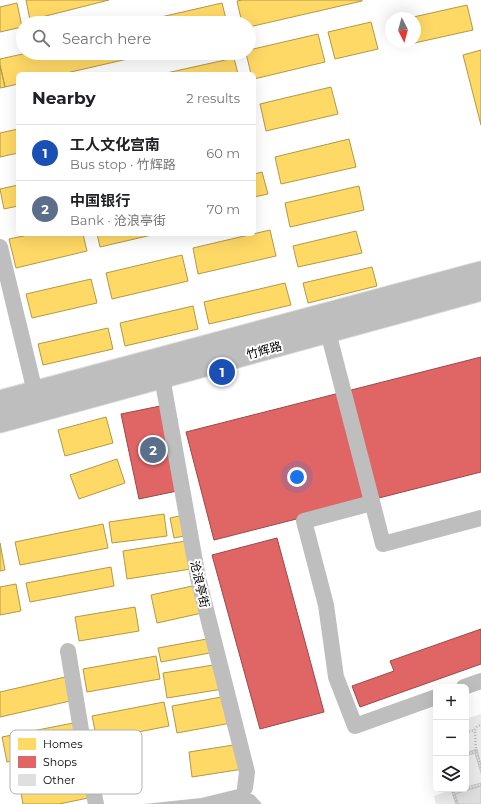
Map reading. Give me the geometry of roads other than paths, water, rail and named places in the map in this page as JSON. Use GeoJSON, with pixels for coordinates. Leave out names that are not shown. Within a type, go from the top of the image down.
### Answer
{"type":"FeatureCollection","features":[{"type":"Feature","properties":{"kind":"main road","name":"竹辉路"},"geometry":{"type":"LineString","coordinates":[[0,401],[481,272]]}},
{"type":"Feature","properties":{"kind":"main road","name":"竹辉路"},"geometry":{"type":"LineString","coordinates":[[0,422],[481,290]]}},
{"type":"Feature","properties":{"kind":"street"},"geometry":{"type":"LineString","coordinates":[[0,247],[35,392]]}},
{"type":"Feature","properties":{"kind":"street"},"geometry":{"type":"LineString","coordinates":[[328,332],[383,544],[481,518]]}},
{"type":"Feature","properties":{"kind":"street","name":"沧浪亭街"},"geometry":{"type":"LineString","coordinates":[[162,377],[198,578],[247,772],[245,788]]}},
{"type":"Feature","properties":{"kind":"street"},"geometry":{"type":"LineString","coordinates":[[372,502],[304,520],[326,604],[336,677],[355,726],[433,698]]}},
{"type":"Feature","properties":{"kind":"street"},"geometry":{"type":"LineString","coordinates":[[68,651],[81,730]]}},
{"type":"Feature","properties":{"kind":"street"},"geometry":{"type":"LineString","coordinates":[[469,685],[481,681]]}},
{"type":"Feature","properties":{"kind":"street"},"geometry":{"type":"LineString","coordinates":[[94,794],[96,804]]}},
{"type":"Feature","properties":{"kind":"place","name":"工人文化宫南"},"geometry":{"type":"Point","coordinates":[222,372]}},
{"type":"Feature","properties":{"kind":"place","name":"中国银行"},"geometry":{"type":"Point","coordinates":[153,450]}}]}
